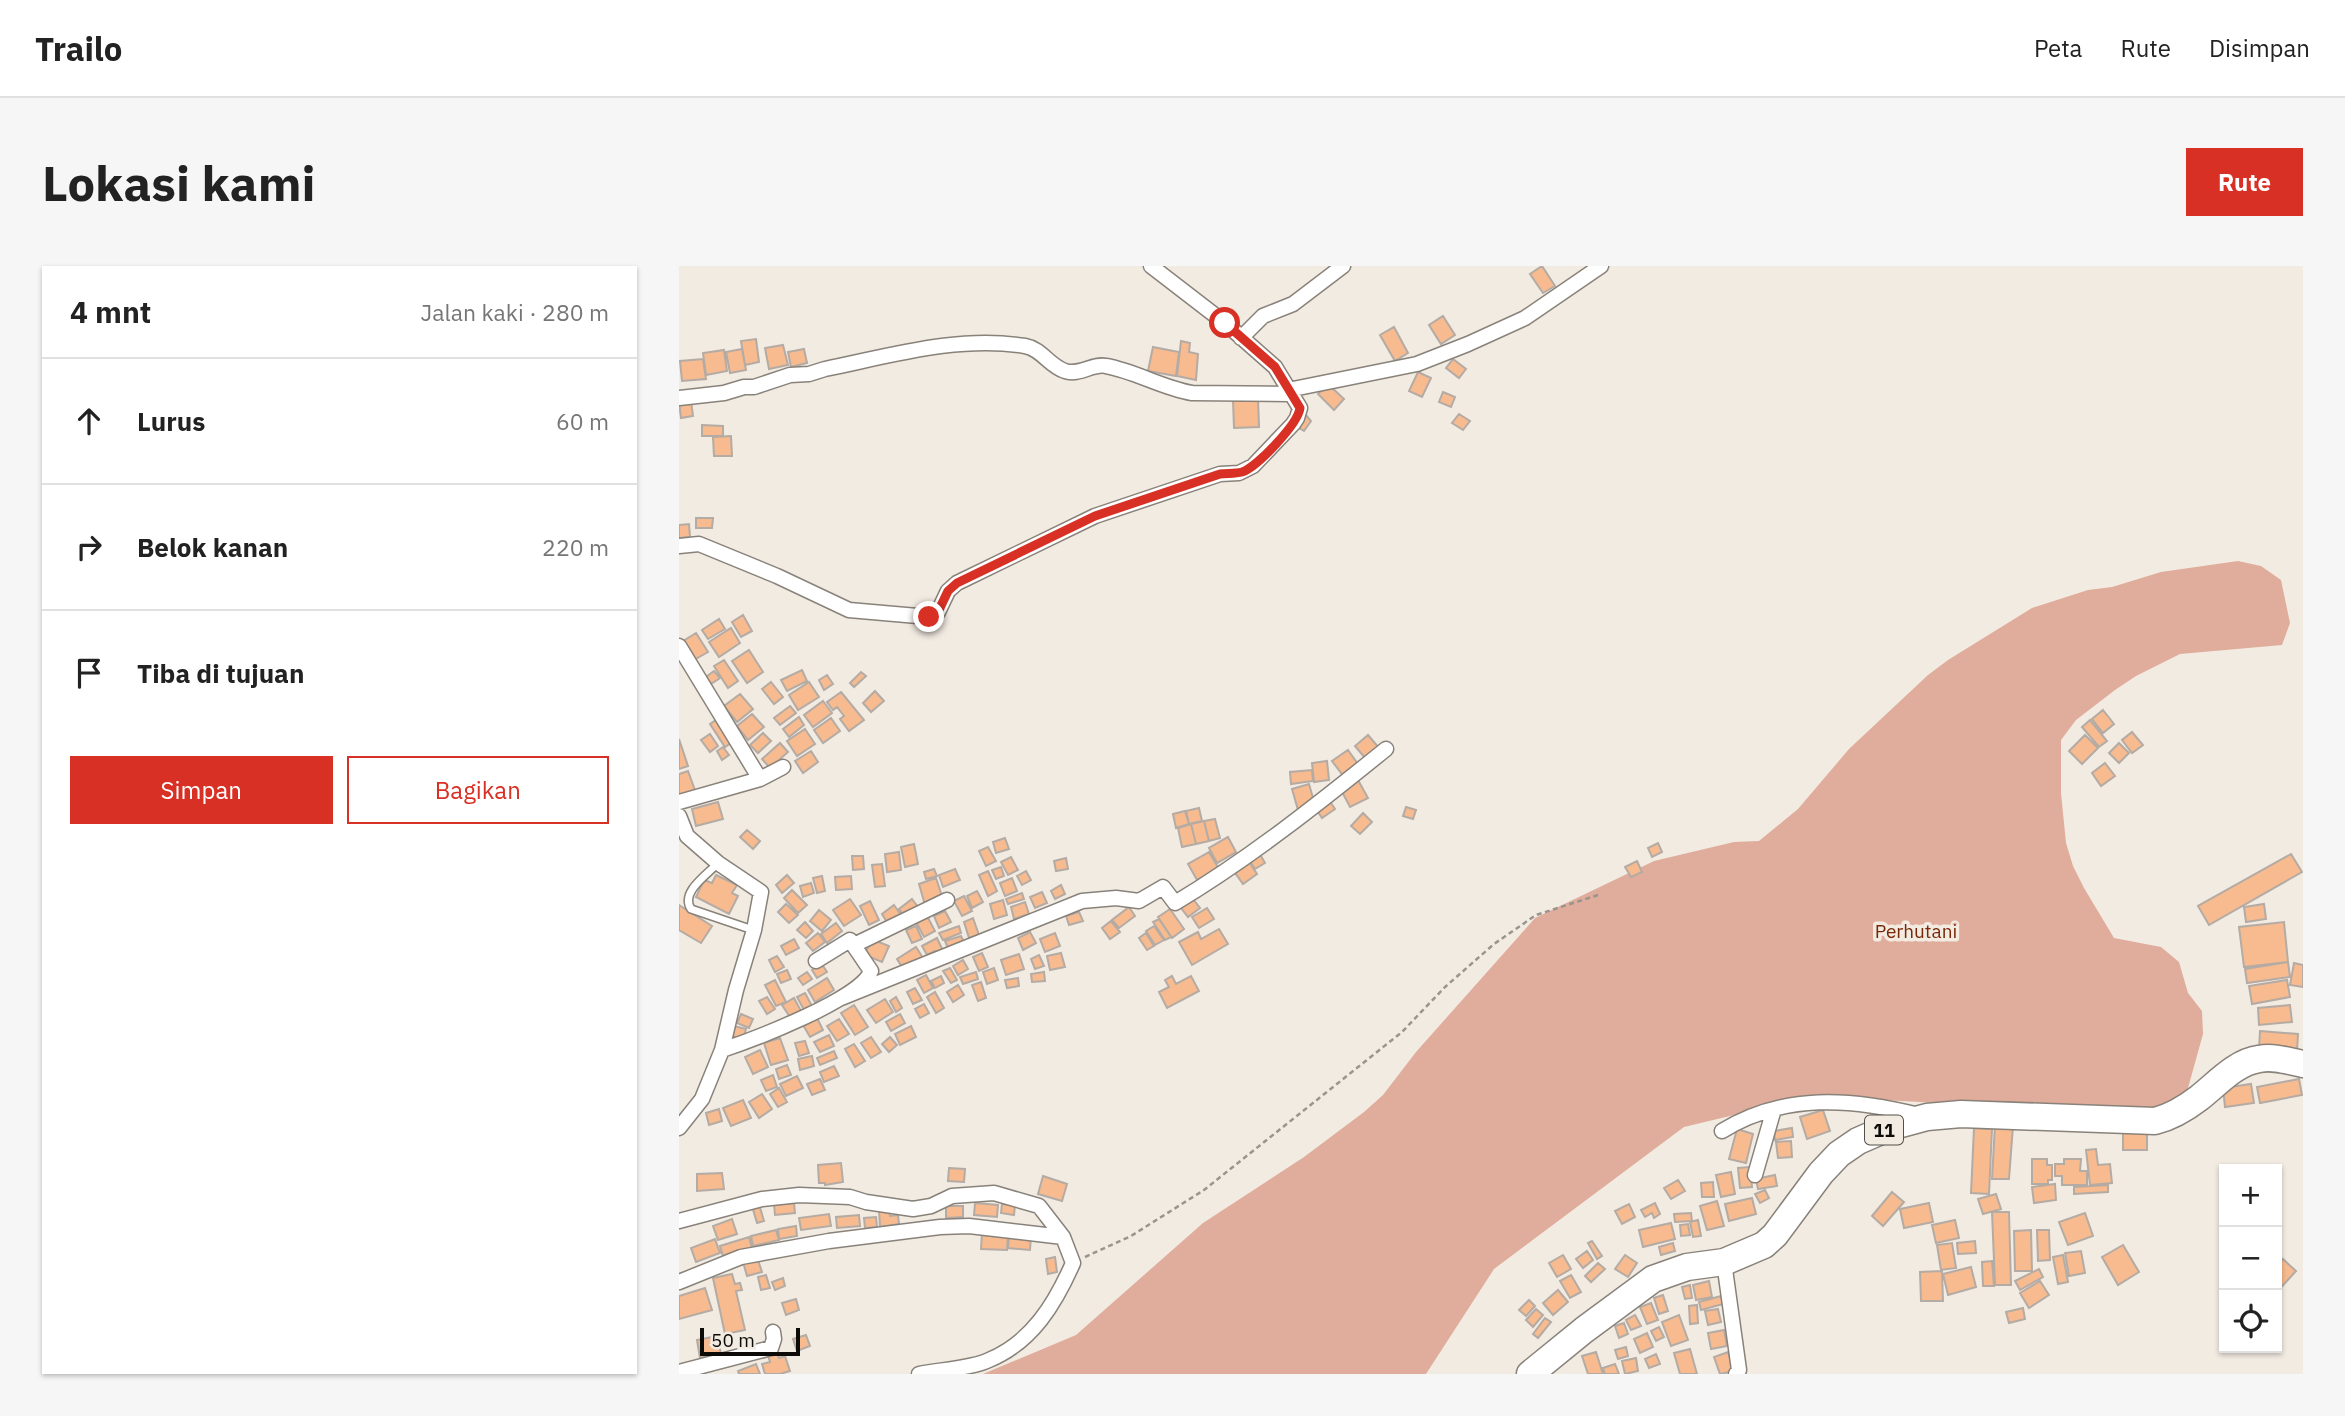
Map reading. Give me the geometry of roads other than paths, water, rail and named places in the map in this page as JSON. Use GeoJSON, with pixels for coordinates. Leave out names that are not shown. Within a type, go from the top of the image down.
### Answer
{"type":"FeatureCollection","features":[{"type":"Feature","properties":{"kind":"highway","name":"11"},"geometry":{"type":"LineString","coordinates":[[1530,1374],[1653,1279],[1687,1267],[1724,1262],[1764,1245],[1775,1235],[1821,1173],[1839,1154],[1858,1141],[1890,1127],[1927,1117],[1961,1114],[2155,1122],[2178,1112],[2217,1082],[2257,1059],[2279,1058],[2303,1064]]}},
{"type":"Feature","properties":{"kind":"street"},"geometry":{"type":"LineString","coordinates":[[679,546],[699,544],[777,576],[849,610],[929,617],[938,612],[948,591],[957,583],[1095,516],[1220,474],[1239,473],[1253,466],[1297,418],[1300,408],[1275,367],[1151,266]]}},
{"type":"Feature","properties":{"kind":"street"},"geometry":{"type":"LineString","coordinates":[[1241,338],[1263,316],[1293,304],[1343,266]]}},
{"type":"Feature","properties":{"kind":"street"},"geometry":{"type":"LineString","coordinates":[[679,398],[724,393],[754,387],[790,374],[809,374],[965,344],[1022,346],[1039,351],[1066,372],[1104,365],[1184,392],[1238,395],[1289,392],[1417,364],[1468,344],[1525,318],[1601,266]]}},
{"type":"Feature","properties":{"kind":"street"},"geometry":{"type":"LineString","coordinates":[[679,646],[760,779]]}},
{"type":"Feature","properties":{"kind":"street"},"geometry":{"type":"LineString","coordinates":[[722,1051],[782,1028],[841,998],[1082,901],[1116,898],[1139,901],[1163,887],[1175,903],[1225,873],[1386,750]]}},
{"type":"Feature","properties":{"kind":"street"},"geometry":{"type":"LineString","coordinates":[[679,802],[760,779],[783,767]]}},
{"type":"Feature","properties":{"kind":"street"},"geometry":{"type":"LineString","coordinates":[[679,816],[687,835],[718,863],[761,892],[754,930],[722,1051],[702,1099],[679,1128]]}},
{"type":"Feature","properties":{"kind":"street"},"geometry":{"type":"LineString","coordinates":[[854,945],[947,900]]}},
{"type":"Feature","properties":{"kind":"street"},"geometry":{"type":"LineString","coordinates":[[815,961],[850,940],[854,945],[871,971],[869,978],[841,998]]}},
{"type":"Feature","properties":{"kind":"street"},"geometry":{"type":"LineString","coordinates":[[1722,1131],[1745,1117],[1804,1103],[1867,1104],[1927,1117]]}},
{"type":"Feature","properties":{"kind":"street"},"geometry":{"type":"LineString","coordinates":[[1755,1175],[1774,1109]]}},
{"type":"Feature","properties":{"kind":"street"},"geometry":{"type":"LineString","coordinates":[[679,1221],[762,1199],[799,1195],[850,1197],[913,1209],[932,1206],[952,1196],[995,1193],[1039,1206],[1063,1237],[1073,1263],[1059,1295],[1029,1336],[988,1361],[919,1374]]}},
{"type":"Feature","properties":{"kind":"street"},"geometry":{"type":"LineString","coordinates":[[1023,1231],[1039,1206]]}},
{"type":"Feature","properties":{"kind":"street"},"geometry":{"type":"LineString","coordinates":[[679,1282],[741,1257],[829,1241],[940,1227],[968,1226],[1063,1237]]}},
{"type":"Feature","properties":{"kind":"street"},"geometry":{"type":"LineString","coordinates":[[1724,1262],[1739,1370],[1737,1374]]}},
{"type":"Feature","properties":{"kind":"street"},"geometry":{"type":"LineString","coordinates":[[679,1372],[771,1348],[775,1335],[773,1332]]}},
{"type":"Feature","properties":{"kind":"lane"},"geometry":{"type":"LineString","coordinates":[[718,863],[689,893],[688,905],[691,909],[754,930]]}},
{"type":"Feature","properties":{"kind":"park label","name":"Perhutani"},"geometry":{"type":"Point","coordinates":[1916,931]}}]}
